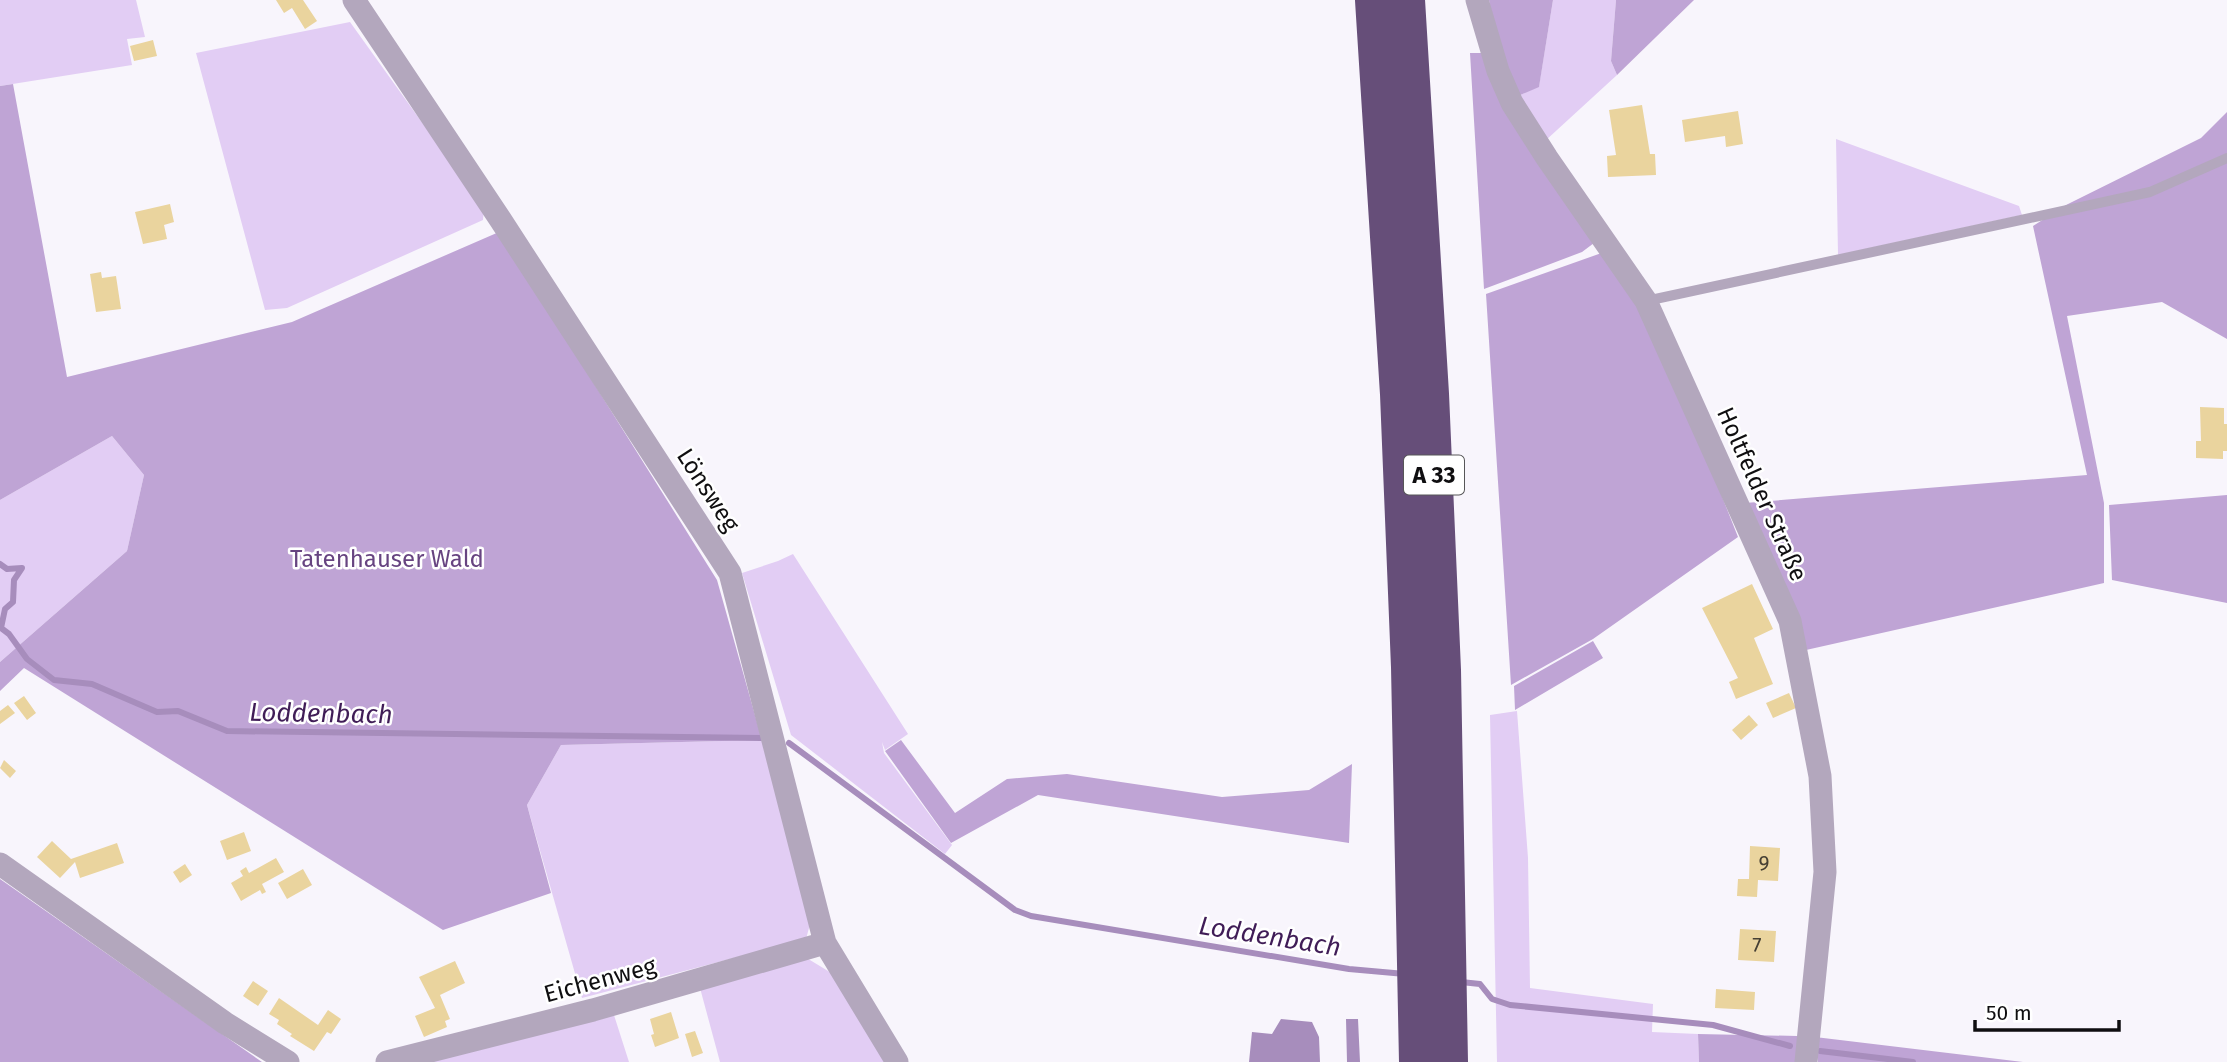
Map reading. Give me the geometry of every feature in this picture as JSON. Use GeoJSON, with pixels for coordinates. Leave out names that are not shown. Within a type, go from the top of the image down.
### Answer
{"type":"FeatureCollection","features":[{"type":"Feature","properties":{"kind":"highway","name":"A 33"},"geometry":{"type":"LineString","coordinates":[[1374,0],[1399,394],[1410,667],[1432,950]]}},
{"type":"Feature","properties":{"kind":"highway","name":"A 33"},"geometry":{"type":"LineString","coordinates":[[1406,0],[1432,422],[1442,670],[1432,950],[1433,1000],[1450,1062]]}},
{"type":"Feature","properties":{"kind":"highway","name":"A 33"},"geometry":{"type":"LineString","coordinates":[[1418,1062],[1433,1000]]}},
{"type":"Feature","properties":{"kind":"street","name":"Lönsweg"},"geometry":{"type":"LineString","coordinates":[[354,0],[730,573],[825,943],[897,1062]]}},
{"type":"Feature","properties":{"kind":"street","name":"Holtfelder Straße"},"geometry":{"type":"LineString","coordinates":[[1478,0],[1498,71],[1512,103],[1546,158],[1646,301],[1790,621],[1820,776],[1825,872],[1806,1062]]}},
{"type":"Feature","properties":{"kind":"street"},"geometry":{"type":"LineString","coordinates":[[0,864],[225,1023],[288,1062]]}},
{"type":"Feature","properties":{"kind":"street","name":"Eichenweg"},"geometry":{"type":"LineString","coordinates":[[387,1062],[593,1010],[825,943]]}},
{"type":"Feature","properties":{"kind":"lane"},"geometry":{"type":"LineString","coordinates":[[1646,301],[2150,192],[2227,158]]}},
{"type":"Feature","properties":{"kind":"shaded area"},"geometry":{"type":"Polygon","coordinates":[[[0,0],[136,0],[145,37],[127,39],[132,65],[0,86],[0,0]]]}},
{"type":"Feature","properties":{"kind":"shaded area"},"geometry":{"type":"Polygon","coordinates":[[[1553,0],[1616,0],[1611,61],[1617,75],[1545,141],[1518,96],[1539,86],[1553,0]]]}},
{"type":"Feature","properties":{"kind":"shaded area"},"geometry":{"type":"Polygon","coordinates":[[[350,22],[484,209],[483,220],[287,308],[265,310],[196,53],[350,22]]]}},
{"type":"Feature","properties":{"kind":"shaded area"},"geometry":{"type":"Polygon","coordinates":[[[1836,139],[2019,206],[2022,215],[1838,255],[1836,139]]]}},
{"type":"Feature","properties":{"kind":"shaded area"},"geometry":{"type":"Polygon","coordinates":[[[112,436],[144,475],[127,551],[0,662],[0,500],[112,436]]]}},
{"type":"Feature","properties":{"kind":"shaded area"},"geometry":{"type":"Polygon","coordinates":[[[793,554],[908,734],[885,750],[882,742],[884,753],[952,845],[945,854],[791,735],[742,573],[793,554]]]}},
{"type":"Feature","properties":{"kind":"shaded area"},"geometry":{"type":"Polygon","coordinates":[[[1517,711],[1528,858],[1530,988],[1653,1004],[1652,1032],[1698,1034],[1699,1062],[1497,1062],[1490,715],[1517,711]]]}},
{"type":"Feature","properties":{"kind":"shaded area"},"geometry":{"type":"Polygon","coordinates":[[[762,740],[812,917],[806,939],[582,998],[527,805],[561,745],[762,740]]]}},
{"type":"Feature","properties":{"kind":"shaded area"},"geometry":{"type":"Polygon","coordinates":[[[805,957],[833,974],[886,1062],[720,1062],[700,988],[805,957]]]}},
{"type":"Feature","properties":{"kind":"shaded area"},"geometry":{"type":"Polygon","coordinates":[[[613,1012],[629,1062],[423,1062],[613,1012]]]}},
{"type":"Feature","properties":{"kind":"shaded area"},"geometry":{"type":"Polygon","coordinates":[[[1281,1019],[1312,1022],[1319,1037],[1320,1062],[1249,1062],[1252,1032],[1272,1034],[1281,1019]]]}},
{"type":"Feature","properties":{"kind":"shaded area"},"geometry":{"type":"Polygon","coordinates":[[[1346,1019],[1358,1019],[1360,1062],[1347,1062],[1346,1019]]]}},
{"type":"Feature","properties":{"kind":"green space"},"geometry":{"type":"Polygon","coordinates":[[[1489,0],[1553,0],[1539,87],[1518,96],[1493,27],[1489,0]]]}},
{"type":"Feature","properties":{"kind":"green space"},"geometry":{"type":"Polygon","coordinates":[[[1616,0],[1694,0],[1617,75],[1611,61],[1616,0]]]}},
{"type":"Feature","properties":{"kind":"green space"},"geometry":{"type":"Polygon","coordinates":[[[1470,53],[1481,53],[1502,98],[1594,243],[1582,252],[1484,289],[1470,53]]]}},
{"type":"Feature","properties":{"kind":"green space","name":"Tatenhauser Wald"},"geometry":{"type":"Polygon","coordinates":[[[13,84],[67,377],[292,322],[499,232],[717,580],[762,740],[561,745],[527,805],[551,893],[443,930],[24,668],[0,691],[0,662],[127,551],[144,475],[112,436],[0,500],[0,86],[13,84]]]}},
{"type":"Feature","properties":{"kind":"green space"},"geometry":{"type":"Polygon","coordinates":[[[2227,112],[2227,339],[2162,302],[2067,316],[2104,503],[2104,583],[1806,650],[1745,503],[2087,475],[2033,226],[2066,205],[2201,138],[2227,112]]]}},
{"type":"Feature","properties":{"kind":"green space"},"geometry":{"type":"Polygon","coordinates":[[[1610,250],[1693,423],[1738,537],[1593,639],[1511,685],[1486,294],[1610,250]]]}},
{"type":"Feature","properties":{"kind":"green space"},"geometry":{"type":"Polygon","coordinates":[[[2227,495],[2227,603],[2112,580],[2109,505],[2227,495]]]}},
{"type":"Feature","properties":{"kind":"green space"},"geometry":{"type":"Polygon","coordinates":[[[1593,641],[1603,658],[1515,710],[1514,686],[1593,641]]]}},
{"type":"Feature","properties":{"kind":"green space"},"geometry":{"type":"Polygon","coordinates":[[[901,740],[955,813],[1007,779],[1067,774],[1222,797],[1309,790],[1352,764],[1349,843],[1038,795],[951,843],[885,751],[901,740]]]}},
{"type":"Feature","properties":{"kind":"green space"},"geometry":{"type":"Polygon","coordinates":[[[0,879],[262,1062],[0,1062],[0,879]]]}},
{"type":"Feature","properties":{"kind":"green space"},"geometry":{"type":"Polygon","coordinates":[[[1698,1034],[1797,1036],[1797,1062],[1699,1062],[1698,1034]]]}},
{"type":"Feature","properties":{"kind":"green space"},"geometry":{"type":"Polygon","coordinates":[[[1815,1037],[2023,1062],[1818,1062],[1815,1037]]]}},
{"type":"Feature","properties":{"kind":"building"},"geometry":{"type":"Polygon","coordinates":[[[276,0],[303,0],[317,21],[305,29],[292,8],[284,13],[276,0]]]}},
{"type":"Feature","properties":{"kind":"building"},"geometry":{"type":"Polygon","coordinates":[[[153,40],[157,56],[134,61],[130,46],[153,40]]]}},
{"type":"Feature","properties":{"kind":"building"},"geometry":{"type":"Polygon","coordinates":[[[1642,105],[1650,154],[1655,154],[1656,175],[1608,177],[1607,156],[1616,155],[1609,110],[1642,105]]]}},
{"type":"Feature","properties":{"kind":"building"},"geometry":{"type":"Polygon","coordinates":[[[1738,111],[1743,144],[1726,147],[1725,136],[1685,142],[1682,120],[1738,111]]]}},
{"type":"Feature","properties":{"kind":"building"},"geometry":{"type":"Polygon","coordinates":[[[170,204],[174,222],[164,225],[167,239],[143,244],[135,212],[170,204]]]}},
{"type":"Feature","properties":{"kind":"building"},"geometry":{"type":"Polygon","coordinates":[[[101,272],[102,278],[116,276],[121,309],[96,312],[90,274],[101,272]]]}},
{"type":"Feature","properties":{"kind":"building"},"geometry":{"type":"Polygon","coordinates":[[[2200,407],[2224,408],[2227,451],[2223,451],[2223,459],[2196,458],[2196,441],[2201,441],[2200,407]]]}},
{"type":"Feature","properties":{"kind":"building"},"geometry":{"type":"Polygon","coordinates":[[[1752,584],[1773,629],[1754,638],[1773,684],[1736,699],[1729,682],[1738,678],[1702,608],[1752,584]]]}},
{"type":"Feature","properties":{"kind":"building"},"geometry":{"type":"Polygon","coordinates":[[[1789,693],[1796,708],[1773,718],[1766,703],[1789,693]]]}},
{"type":"Feature","properties":{"kind":"building"},"geometry":{"type":"Polygon","coordinates":[[[24,696],[36,713],[27,720],[14,703],[24,696]]]}},
{"type":"Feature","properties":{"kind":"building"},"geometry":{"type":"Polygon","coordinates":[[[8,705],[15,713],[0,724],[0,711],[8,705]]]}},
{"type":"Feature","properties":{"kind":"building"},"geometry":{"type":"Polygon","coordinates":[[[1749,715],[1758,725],[1741,740],[1732,730],[1749,715]]]}},
{"type":"Feature","properties":{"kind":"building"},"geometry":{"type":"Polygon","coordinates":[[[4,760],[16,771],[10,778],[0,768],[4,760]]]}},
{"type":"Feature","properties":{"kind":"building"},"geometry":{"type":"Polygon","coordinates":[[[244,832],[251,851],[227,860],[220,841],[244,832]]]}},
{"type":"Feature","properties":{"kind":"building"},"geometry":{"type":"Polygon","coordinates":[[[52,841],[71,859],[117,843],[124,863],[80,878],[75,862],[60,878],[37,857],[52,841]]]}},
{"type":"Feature","properties":{"kind":"building"},"geometry":{"type":"Polygon","coordinates":[[[1750,846],[1780,848],[1778,881],[1758,880],[1757,897],[1737,896],[1738,879],[1749,879],[1750,846]]]}},
{"type":"Feature","properties":{"kind":"building"},"geometry":{"type":"Polygon","coordinates":[[[276,858],[284,872],[262,884],[266,892],[262,894],[260,890],[241,901],[231,883],[243,876],[240,871],[246,867],[249,873],[276,858]]]}},
{"type":"Feature","properties":{"kind":"building"},"geometry":{"type":"Polygon","coordinates":[[[185,864],[192,875],[180,883],[173,872],[185,864]]]}},
{"type":"Feature","properties":{"kind":"building"},"geometry":{"type":"Polygon","coordinates":[[[303,869],[312,885],[287,899],[278,883],[303,869]]]}},
{"type":"Feature","properties":{"kind":"building"},"geometry":{"type":"Polygon","coordinates":[[[1740,929],[1776,931],[1774,962],[1738,960],[1740,929]]]}},
{"type":"Feature","properties":{"kind":"building"},"geometry":{"type":"Polygon","coordinates":[[[455,961],[465,983],[440,995],[450,1019],[445,1021],[447,1027],[424,1037],[415,1016],[435,1008],[419,977],[455,961]]]}},
{"type":"Feature","properties":{"kind":"building"},"geometry":{"type":"Polygon","coordinates":[[[253,981],[268,991],[258,1006],[243,996],[253,981]]]}},
{"type":"Feature","properties":{"kind":"building"},"geometry":{"type":"Polygon","coordinates":[[[1716,989],[1755,992],[1754,1010],[1715,1008],[1716,989]]]}},
{"type":"Feature","properties":{"kind":"building"},"geometry":{"type":"Polygon","coordinates":[[[279,998],[318,1025],[328,1010],[341,1019],[331,1034],[327,1032],[314,1051],[290,1036],[292,1034],[277,1024],[279,1020],[269,1014],[279,998]]]}},
{"type":"Feature","properties":{"kind":"building"},"geometry":{"type":"Polygon","coordinates":[[[671,1012],[679,1038],[655,1047],[650,1019],[671,1012]]]}},
{"type":"Feature","properties":{"kind":"building"},"geometry":{"type":"Polygon","coordinates":[[[695,1031],[703,1053],[692,1057],[685,1034],[695,1031]]]}},
{"type":"Feature","properties":{"kind":"waterway","name":"Loddenbach"},"geometry":{"type":"LineString","coordinates":[[0,564],[7,569],[22,568],[14,580],[13,602],[5,609],[1,628],[9,634],[27,659],[54,680],[92,684],[157,712],[178,711],[227,731],[761,738]]}},
{"type":"Feature","properties":{"kind":"waterway","name":"Loddenbach"},"geometry":{"type":"LineString","coordinates":[[789,743],[1015,910],[1031,916],[1349,969],[1405,974]]}},
{"type":"Feature","properties":{"kind":"waterway","name":"Loddenbach"},"geometry":{"type":"LineString","coordinates":[[1461,982],[1480,984],[1492,999],[1510,1005],[1713,1025],[1790,1046]]}},
{"type":"Feature","properties":{"kind":"waterway","name":"Loddenbach"},"geometry":{"type":"LineString","coordinates":[[1820,1051],[1913,1062]]}}]}
